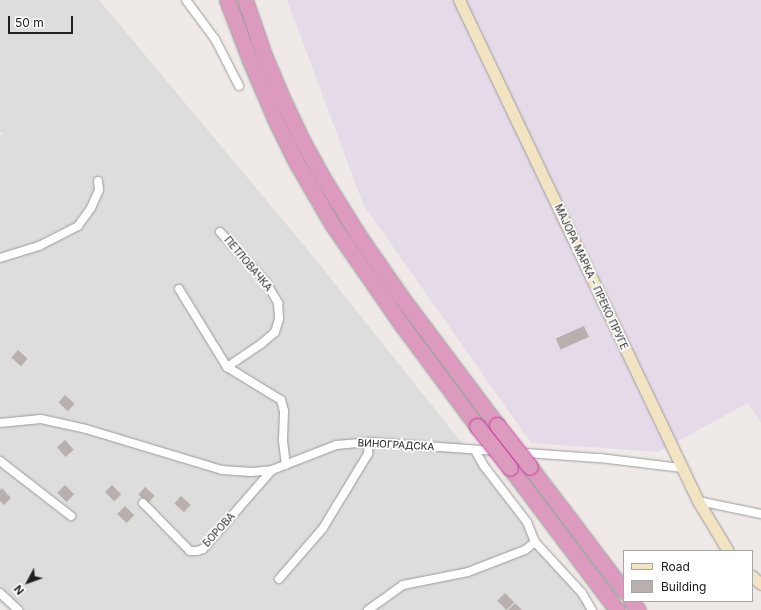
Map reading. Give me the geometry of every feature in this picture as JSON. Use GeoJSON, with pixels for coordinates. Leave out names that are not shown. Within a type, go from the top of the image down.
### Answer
{"type":"FeatureCollection","features":[{"type":"Feature","properties":{"kind":"highway"},"geometry":{"type":"LineString","coordinates":[[227,0],[249,58],[275,119],[295,160],[332,224],[402,325],[617,610]]}},
{"type":"Feature","properties":{"kind":"highway"},"geometry":{"type":"LineString","coordinates":[[245,0],[283,100],[302,140],[324,180],[359,236],[399,294],[623,590]]}},
{"type":"Feature","properties":{"kind":"highway"},"geometry":{"type":"LineString","coordinates":[[632,602],[638,610]]}},
{"type":"Feature","properties":{"kind":"street"},"geometry":{"type":"LineString","coordinates":[[186,0],[215,39],[239,86]]}},
{"type":"Feature","properties":{"kind":"street","name":"МАЈОРА МАРКА - ПРЕКО ПРУГЕ"},"geometry":{"type":"LineString","coordinates":[[459,0],[698,501],[727,550]]}},
{"type":"Feature","properties":{"kind":"street"},"geometry":{"type":"LineString","coordinates":[[0,258],[39,246],[78,226],[91,208],[99,190],[98,181]]}},
{"type":"Feature","properties":{"kind":"street","name":"ПЕТЛОВАЧКА"},"geometry":{"type":"LineString","coordinates":[[220,232],[265,281],[278,303],[278,319],[275,332],[261,344],[227,367]]}},
{"type":"Feature","properties":{"kind":"street"},"geometry":{"type":"LineString","coordinates":[[179,289],[227,367],[281,400],[284,411],[283,441],[286,465]]}},
{"type":"Feature","properties":{"kind":"street","name":"ВИНОГРАДСКА"},"geometry":{"type":"LineString","coordinates":[[0,423],[41,419],[86,429],[222,470],[251,472],[272,470],[336,445],[369,442],[600,458],[682,468]]}},
{"type":"Feature","properties":{"kind":"street"},"geometry":{"type":"LineString","coordinates":[[279,579],[323,528],[368,454],[369,442]]}},
{"type":"Feature","properties":{"kind":"street"},"geometry":{"type":"LineString","coordinates":[[476,450],[484,466],[527,522],[535,542],[582,593],[592,610]]}},
{"type":"Feature","properties":{"kind":"street"},"geometry":{"type":"LineString","coordinates":[[0,461],[71,516]]}},
{"type":"Feature","properties":{"kind":"street","name":"БОРОВА"},"geometry":{"type":"LineString","coordinates":[[143,503],[190,551],[197,551],[203,549],[272,470]]}},
{"type":"Feature","properties":{"kind":"street"},"geometry":{"type":"LineString","coordinates":[[698,501],[761,514]]}},
{"type":"Feature","properties":{"kind":"street"},"geometry":{"type":"LineString","coordinates":[[368,610],[403,585],[468,572],[525,550],[535,542]]}},
{"type":"Feature","properties":{"kind":"street"},"geometry":{"type":"LineString","coordinates":[[753,577],[761,584]]}},
{"type":"Feature","properties":{"kind":"street"},"geometry":{"type":"LineString","coordinates":[[0,592],[18,610]]}},
{"type":"Feature","properties":{"kind":"shaded area"},"geometry":{"type":"Polygon","coordinates":[[[0,0],[99,0],[308,250],[506,498],[591,610],[8,610],[0,603],[0,135],[3,135],[0,131],[0,0]]]}},
{"type":"Feature","properties":{"kind":"shaded area"},"geometry":{"type":"Polygon","coordinates":[[[287,0],[761,0],[761,423],[748,403],[658,452],[531,443],[363,204],[287,0]]]}},
{"type":"Feature","properties":{"kind":"building"},"geometry":{"type":"Polygon","coordinates":[[[584,326],[589,337],[561,350],[556,339],[584,326]]]}},
{"type":"Feature","properties":{"kind":"building"},"geometry":{"type":"Polygon","coordinates":[[[18,350],[28,359],[21,366],[11,357],[18,350]]]}},
{"type":"Feature","properties":{"kind":"building"},"geometry":{"type":"Polygon","coordinates":[[[65,395],[75,404],[68,411],[58,402],[65,395]]]}},
{"type":"Feature","properties":{"kind":"building"},"geometry":{"type":"Polygon","coordinates":[[[65,440],[74,450],[66,457],[57,447],[65,440]]]}},
{"type":"Feature","properties":{"kind":"building"},"geometry":{"type":"Polygon","coordinates":[[[65,485],[74,494],[66,502],[57,493],[65,485]]]}},
{"type":"Feature","properties":{"kind":"building"},"geometry":{"type":"Polygon","coordinates":[[[112,485],[121,494],[114,501],[105,492],[112,485]]]}},
{"type":"Feature","properties":{"kind":"building"},"geometry":{"type":"Polygon","coordinates":[[[145,487],[155,496],[148,503],[138,494],[145,487]]]}},
{"type":"Feature","properties":{"kind":"building"},"geometry":{"type":"Polygon","coordinates":[[[2,488],[11,498],[4,505],[0,501],[0,490],[2,488]]]}},
{"type":"Feature","properties":{"kind":"building"},"geometry":{"type":"Polygon","coordinates":[[[181,496],[191,505],[184,512],[174,503],[181,496]]]}},
{"type":"Feature","properties":{"kind":"building"},"geometry":{"type":"Polygon","coordinates":[[[125,506],[134,515],[126,523],[117,514],[125,506]]]}},
{"type":"Feature","properties":{"kind":"building"},"geometry":{"type":"Polygon","coordinates":[[[505,593],[514,602],[506,610],[497,601],[505,593]]]}},
{"type":"Feature","properties":{"kind":"building"},"geometry":{"type":"Polygon","coordinates":[[[515,603],[522,610],[508,610],[515,603]]]}}]}
